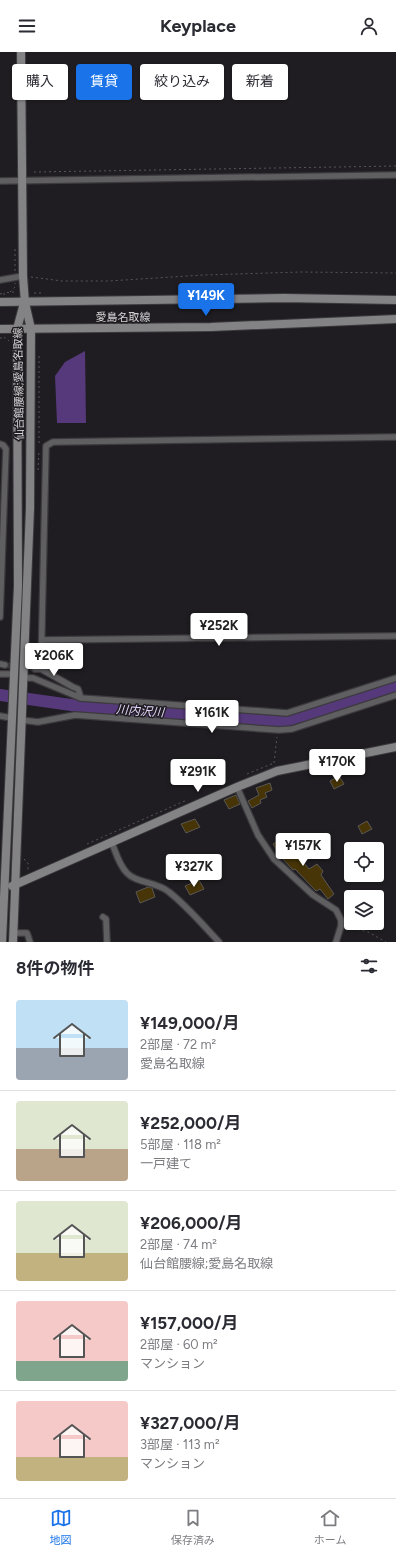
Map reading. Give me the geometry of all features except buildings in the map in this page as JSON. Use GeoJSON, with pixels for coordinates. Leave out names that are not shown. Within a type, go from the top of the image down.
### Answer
{"type":"FeatureCollection","features":[{"type":"Feature","properties":{"kind":"main road"},"geometry":{"type":"LineString","coordinates":[[21,52],[24,181],[23,276],[25,303]]}},
{"type":"Feature","properties":{"kind":"main road","name":"愛島名取線"},"geometry":{"type":"LineString","coordinates":[[2,300],[25,303],[276,298],[396,300]]}},
{"type":"Feature","properties":{"kind":"main road","name":"仙台館腰線;愛島名取線"},"geometry":{"type":"LineString","coordinates":[[13,942],[30,508],[31,329],[25,303]]}},
{"type":"Feature","properties":{"kind":"main road","name":"仙台館腰線;愛島名取線"},"geometry":{"type":"LineString","coordinates":[[2,942],[2,890],[15,674],[18,578],[17,329],[25,303]]}},
{"type":"Feature","properties":{"kind":"main road","name":"愛島名取線"},"geometry":{"type":"LineString","coordinates":[[2,332],[17,329],[211,327],[396,319]]}},
{"type":"Feature","properties":{"kind":"main road"},"geometry":{"type":"LineString","coordinates":[[2,890],[237,787],[277,771],[396,746]]}},
{"type":"Feature","properties":{"kind":"street"},"geometry":{"type":"LineString","coordinates":[[0,181],[396,175]]}},
{"type":"Feature","properties":{"kind":"street"},"geometry":{"type":"LineString","coordinates":[[0,280],[23,276]]}},
{"type":"Feature","properties":{"kind":"street"},"geometry":{"type":"LineString","coordinates":[[81,698],[78,689],[38,669],[42,640],[46,446],[53,442],[396,437]]}},
{"type":"Feature","properties":{"kind":"street"},"geometry":{"type":"LineString","coordinates":[[0,444],[6,449],[0,617]]}},
{"type":"Feature","properties":{"kind":"street"},"geometry":{"type":"LineString","coordinates":[[42,640],[396,636]]}},
{"type":"Feature","properties":{"kind":"street"},"geometry":{"type":"LineString","coordinates":[[0,674],[15,674]]}},
{"type":"Feature","properties":{"kind":"street"},"geometry":{"type":"LineString","coordinates":[[23,681],[33,678],[81,698],[287,713],[396,678]]}},
{"type":"Feature","properties":{"kind":"street"},"geometry":{"type":"LineString","coordinates":[[21,716],[38,722],[75,715],[279,730],[292,729],[396,695]]}},
{"type":"Feature","properties":{"kind":"street"},"geometry":{"type":"LineString","coordinates":[[0,716],[12,714]]}},
{"type":"Feature","properties":{"kind":"street"},"geometry":{"type":"LineString","coordinates":[[237,787],[251,821],[274,860],[313,895],[336,910],[342,926],[336,942]]}},
{"type":"Feature","properties":{"kind":"street"},"geometry":{"type":"LineString","coordinates":[[112,843],[122,867],[127,874],[167,890],[184,904],[219,942]]}},
{"type":"Feature","properties":{"kind":"street"},"geometry":{"type":"LineString","coordinates":[[103,917],[106,919],[106,942]]}},
{"type":"Feature","properties":{"kind":"street"},"geometry":{"type":"LineString","coordinates":[[13,933],[27,933],[30,942]]}},
{"type":"Feature","properties":{"kind":"path"},"geometry":{"type":"LineString","coordinates":[[34,172],[396,166]]}},
{"type":"Feature","properties":{"kind":"path"},"geometry":{"type":"LineString","coordinates":[[23,276],[62,281],[109,281],[300,272],[396,273]]}},
{"type":"Feature","properties":{"kind":"path"},"geometry":{"type":"LineString","coordinates":[[0,294],[14,292]]}},
{"type":"Feature","properties":{"kind":"path"},"geometry":{"type":"LineString","coordinates":[[2,300],[4,293]]}},
{"type":"Feature","properties":{"kind":"path"},"geometry":{"type":"LineString","coordinates":[[2,332],[4,338]]}},
{"type":"Feature","properties":{"kind":"path"},"geometry":{"type":"LineString","coordinates":[[0,338],[4,338],[11,343]]}},
{"type":"Feature","properties":{"kind":"path"},"geometry":{"type":"LineString","coordinates":[[277,771],[274,763],[276,738],[279,730]]}},
{"type":"Feature","properties":{"kind":"path"},"geometry":{"type":"LineString","coordinates":[[245,775],[274,763]]}},
{"type":"Feature","properties":{"kind":"path"},"geometry":{"type":"LineString","coordinates":[[87,844],[187,800]]}},
{"type":"Feature","properties":{"kind":"path"},"geometry":{"type":"LineString","coordinates":[[342,926],[368,932],[386,942]]}},
{"type":"Feature","properties":{"kind":"shaded area"},"geometry":{"type":"Polygon","coordinates":[[[85,351],[86,423],[57,423],[55,376],[65,362],[85,351]]]}},
{"type":"Feature","properties":{"kind":"waterway","name":"川内沢川"},"geometry":{"type":"LineString","coordinates":[[0,695],[85,707],[281,722],[367,697],[396,686]]}},
{"type":"Feature","properties":{"kind":"tunnel"},"geometry":{"type":"LineString","coordinates":[[5,665],[35,669]]}}]}
